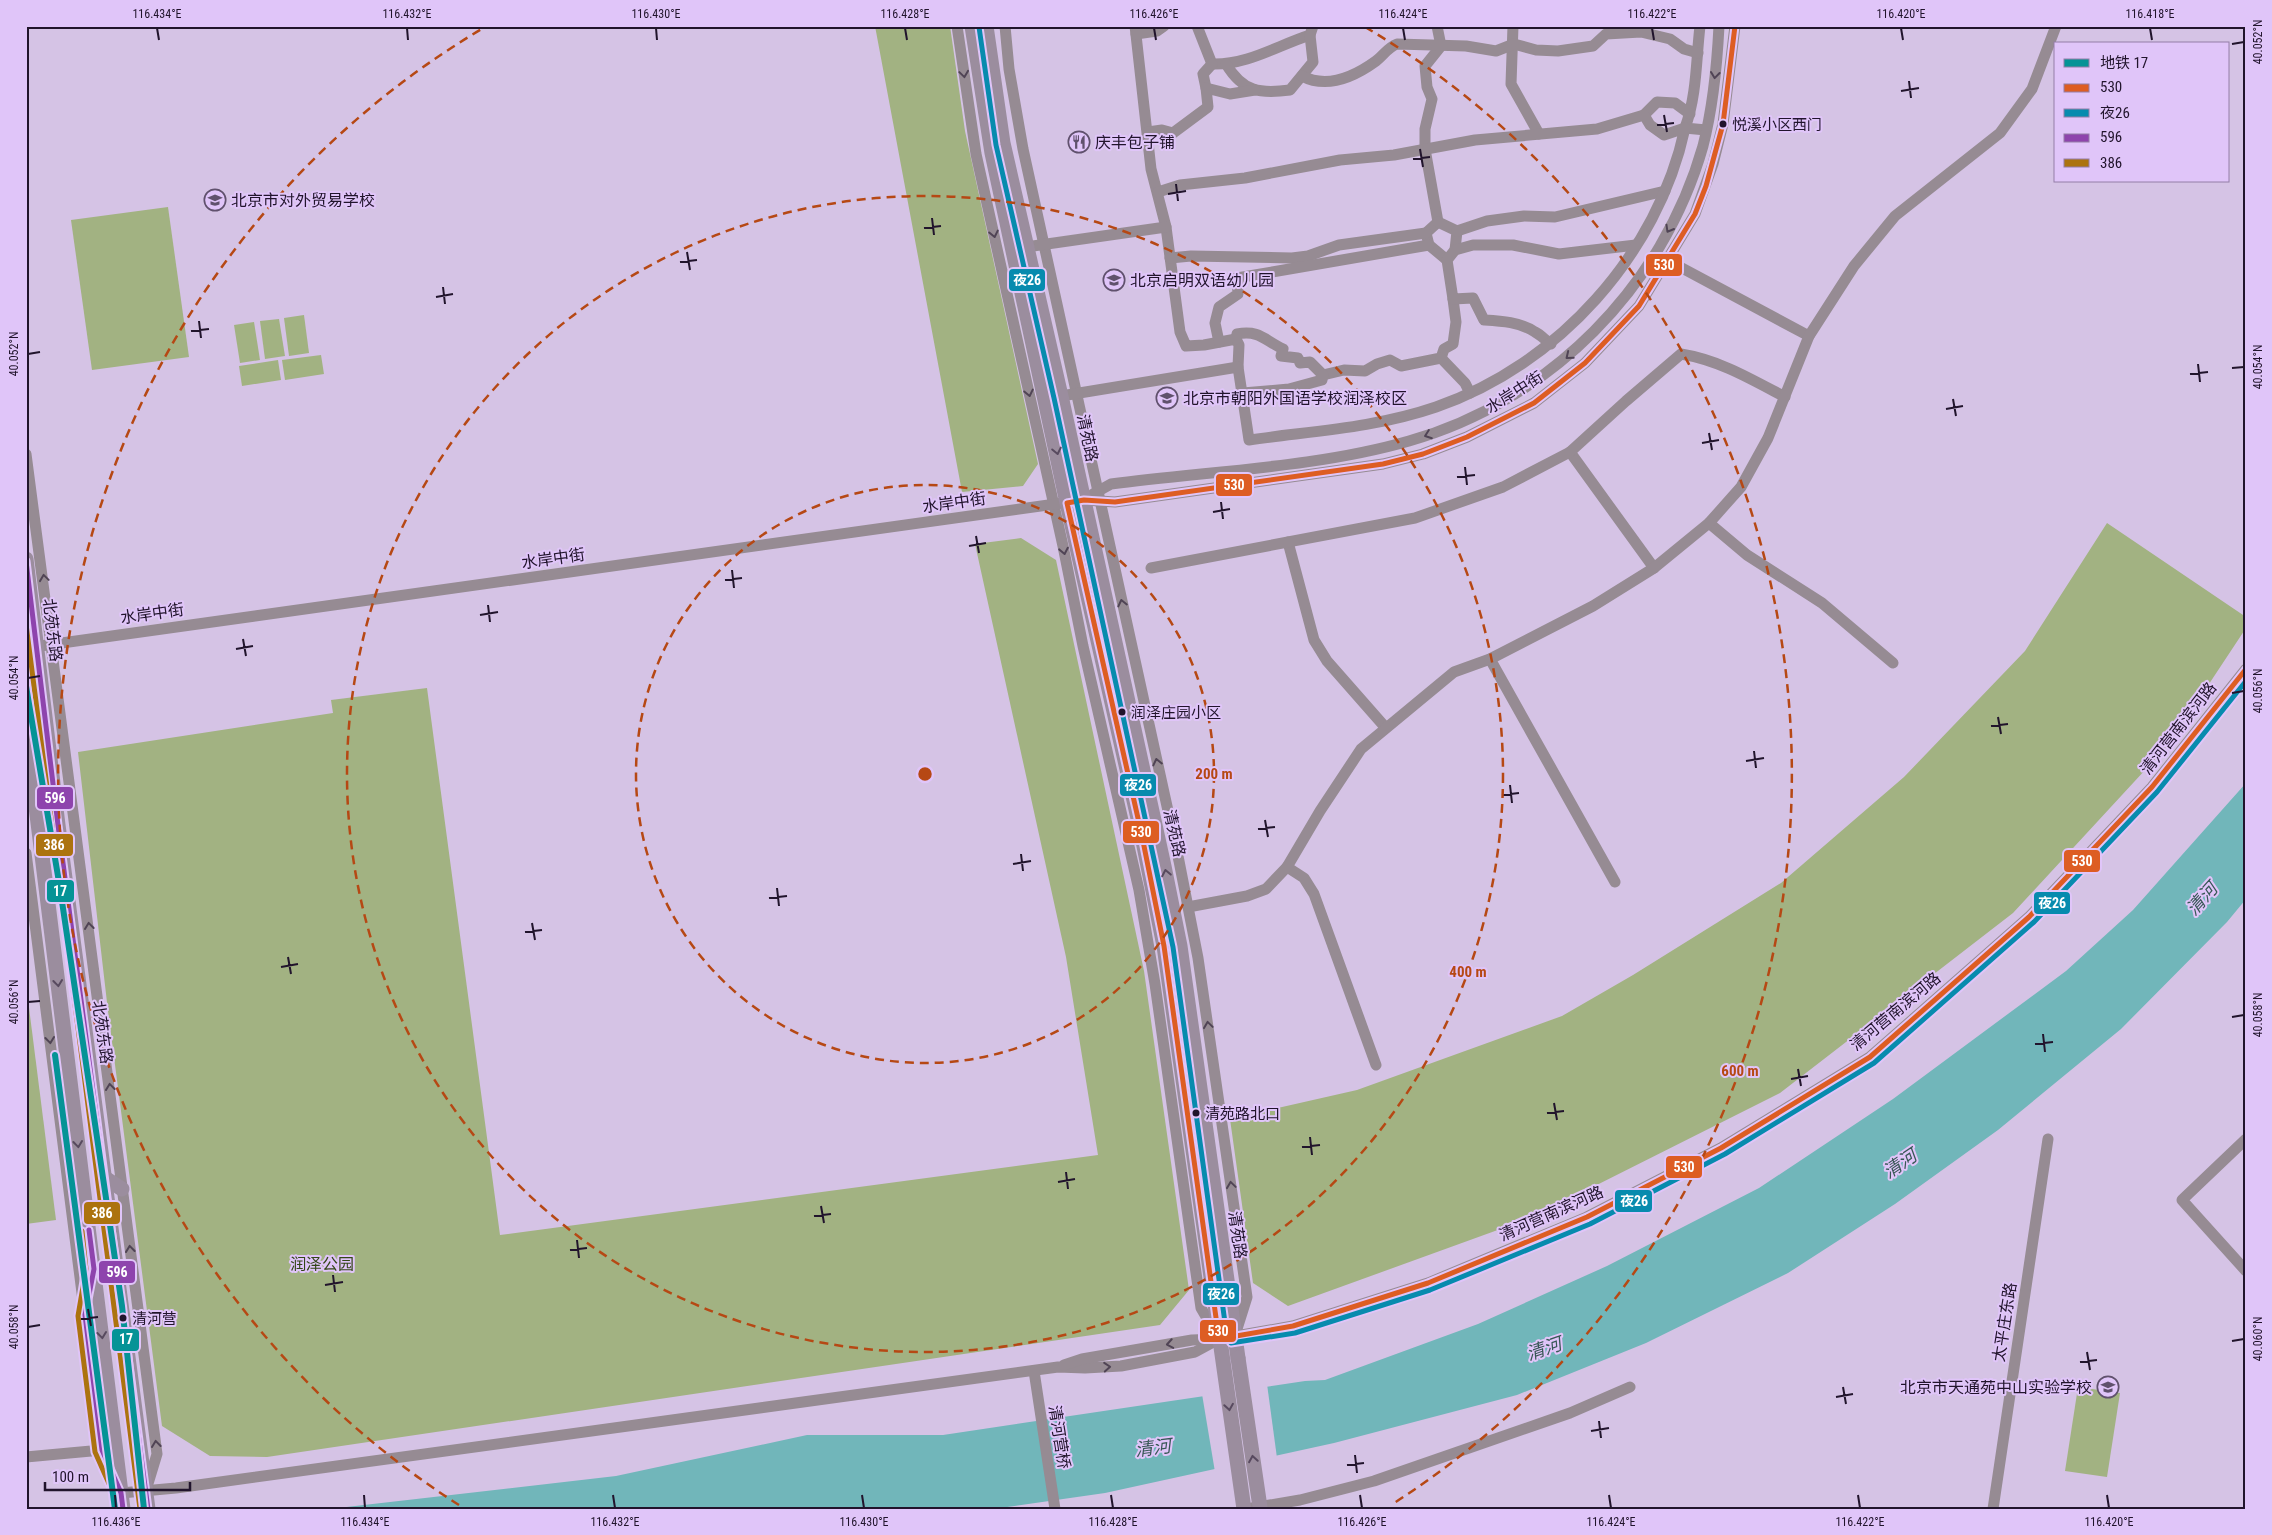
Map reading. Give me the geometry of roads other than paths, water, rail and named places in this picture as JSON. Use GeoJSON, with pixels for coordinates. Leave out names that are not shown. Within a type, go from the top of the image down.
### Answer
{"type":"FeatureCollection","features":[{"type":"Feature","properties":{"kind":"main road","name":"清苑路"},"geometry":{"type":"LineString","coordinates":[[972,26],[992,153],[1060,504],[1140,826],[1164,946],[1218,1339],[1244,1509]]}},
{"type":"Feature","properties":{"kind":"main road","name":"清苑路"},"geometry":{"type":"LineString","coordinates":[[986,26],[1003,143],[1084,500],[1180,946],[1238,1358],[1257,1508]]}},
{"type":"Feature","properties":{"kind":"main road","name":"北苑东路"},"geometry":{"type":"LineString","coordinates":[[26,559],[39,646],[58,825],[148,1509]]}},
{"type":"Feature","properties":{"kind":"main road"},"geometry":{"type":"LineString","coordinates":[[26,726],[123,1509]]}},
{"type":"Feature","properties":{"kind":"main road"},"geometry":{"type":"LineString","coordinates":[[105,1178],[122,1188]]}},
{"type":"Feature","properties":{"kind":"main road"},"geometry":{"type":"LineString","coordinates":[[85,1315],[94,1269]]}},
{"type":"Feature","properties":{"kind":"street"},"geometry":{"type":"LineString","coordinates":[[957,26],[976,154],[1060,504]]}},
{"type":"Feature","properties":{"kind":"street"},"geometry":{"type":"LineString","coordinates":[[1005,26],[1014,101],[1198,958],[1247,1297],[1234,1336]]}},
{"type":"Feature","properties":{"kind":"street"},"geometry":{"type":"LineString","coordinates":[[1164,26],[1157,32],[1135,30],[1151,169],[1166,227],[1180,332],[1186,346],[1236,339]]}},
{"type":"Feature","properties":{"kind":"street"},"geometry":{"type":"LineString","coordinates":[[1197,26],[1212,64]]}},
{"type":"Feature","properties":{"kind":"street"},"geometry":{"type":"LineString","coordinates":[[1437,26],[1441,46],[1425,66],[1427,87],[1432,98],[1425,129],[1425,150],[1438,222]]}},
{"type":"Feature","properties":{"kind":"street"},"geometry":{"type":"LineString","coordinates":[[1513,26],[1514,44],[1510,71],[1511,84],[1539,134]]}},
{"type":"Feature","properties":{"kind":"street"},"geometry":{"type":"LineString","coordinates":[[1323,375],[1310,362],[1300,363],[1298,358],[1281,356],[1283,349],[1261,335],[1249,332],[1237,334],[1236,339],[1239,345],[1238,368],[1249,440],[1369,425],[1435,407],[1470,393],[1502,377],[1551,344],[1606,289],[1636,245],[1665,191],[1680,153],[1690,114],[1700,26]]}},
{"type":"Feature","properties":{"kind":"street","name":"水岸中街"},"geometry":{"type":"LineString","coordinates":[[1099,497],[1111,484],[1361,452],[1418,438],[1494,408],[1547,373],[1580,347],[1625,299],[1677,215],[1702,147],[1712,106],[1720,26]]}},
{"type":"Feature","properties":{"kind":"street","name":"水岸中街"},"geometry":{"type":"LineString","coordinates":[[39,646],[1060,504],[1099,497],[1115,502],[1383,464],[1423,454],[1467,437],[1534,402],[1585,362],[1639,306],[1695,214],[1713,164],[1726,107],[1735,26]]}},
{"type":"Feature","properties":{"kind":"street"},"geometry":{"type":"LineString","coordinates":[[1188,908],[1247,896],[1266,889],[1287,867],[1320,811],[1361,749],[1385,727],[1454,672],[1490,659],[1593,606],[1654,568],[1709,523],[1741,487],[1768,438],[1809,336],[1854,266],[1895,216],[2000,133],[2032,89],[2056,26]]}},
{"type":"Feature","properties":{"kind":"street"},"geometry":{"type":"LineString","coordinates":[[1148,132],[1162,130],[1173,133],[1208,107],[1203,74],[1212,64],[1243,62],[1311,31],[1313,62],[1290,90],[1267,93],[1255,90],[1234,77],[1226,64]]}},
{"type":"Feature","properties":{"kind":"street"},"geometry":{"type":"LineString","coordinates":[[1302,76],[1314,82],[1339,81],[1377,60],[1388,48],[1397,44],[1466,46],[1496,52],[1514,44],[1536,50],[1558,51],[1592,46],[1606,34],[1641,32],[1670,40],[1684,49],[1698,53]]}},
{"type":"Feature","properties":{"kind":"street"},"geometry":{"type":"LineString","coordinates":[[1206,88],[1230,94],[1255,90]]}},
{"type":"Feature","properties":{"kind":"street"},"geometry":{"type":"LineString","coordinates":[[1158,192],[1180,186],[1245,178],[1340,160],[1394,155],[1475,140],[1597,129],[1644,116],[1657,102],[1675,103],[1690,114]]}},
{"type":"Feature","properties":{"kind":"street"},"geometry":{"type":"LineString","coordinates":[[1644,116],[1650,125],[1664,135],[1685,128],[1706,130]]}},
{"type":"Feature","properties":{"kind":"street"},"geometry":{"type":"LineString","coordinates":[[1438,222],[1457,231],[1487,221],[1524,216],[1555,217],[1665,191]]}},
{"type":"Feature","properties":{"kind":"street"},"geometry":{"type":"LineString","coordinates":[[1170,258],[1191,256],[1292,258],[1308,256],[1339,246],[1426,233],[1438,222]]}},
{"type":"Feature","properties":{"kind":"street"},"geometry":{"type":"LineString","coordinates":[[1026,247],[1166,227]]}},
{"type":"Feature","properties":{"kind":"street"},"geometry":{"type":"LineString","coordinates":[[1447,260],[1455,250],[1457,231]]}},
{"type":"Feature","properties":{"kind":"street"},"geometry":{"type":"LineString","coordinates":[[1426,233],[1429,245],[1447,260],[1456,322],[1453,344],[1444,349],[1441,358]]}},
{"type":"Feature","properties":{"kind":"street"},"geometry":{"type":"LineString","coordinates":[[1219,342],[1215,322],[1219,307],[1238,294],[1238,278],[1429,245]]}},
{"type":"Feature","properties":{"kind":"street"},"geometry":{"type":"LineString","coordinates":[[1455,250],[1472,245],[1513,245],[1559,254],[1636,245]]}},
{"type":"Feature","properties":{"kind":"street"},"geometry":{"type":"LineString","coordinates":[[1667,260],[1809,336]]}},
{"type":"Feature","properties":{"kind":"street"},"geometry":{"type":"LineString","coordinates":[[1453,299],[1473,298],[1484,320],[1522,326],[1536,332],[1551,344]]}},
{"type":"Feature","properties":{"kind":"street"},"geometry":{"type":"LineString","coordinates":[[1151,568],[1415,518],[1503,487],[1570,452],[1681,354],[1701,357],[1722,364],[1785,396]]}},
{"type":"Feature","properties":{"kind":"street"},"geometry":{"type":"LineString","coordinates":[[1441,358],[1465,383],[1470,393]]}},
{"type":"Feature","properties":{"kind":"street"},"geometry":{"type":"LineString","coordinates":[[1323,375],[1344,370],[1365,371],[1377,364],[1390,360],[1401,366],[1441,358]]}},
{"type":"Feature","properties":{"kind":"street"},"geometry":{"type":"LineString","coordinates":[[1061,396],[1238,368]]}},
{"type":"Feature","properties":{"kind":"street"},"geometry":{"type":"LineString","coordinates":[[1243,393],[1288,389],[1322,380],[1323,375]]}},
{"type":"Feature","properties":{"kind":"street"},"geometry":{"type":"LineString","coordinates":[[1570,452],[1654,568]]}},
{"type":"Feature","properties":{"kind":"street"},"geometry":{"type":"LineString","coordinates":[[26,454],[39,646],[122,1188],[157,1454],[146,1491]]}},
{"type":"Feature","properties":{"kind":"street"},"geometry":{"type":"LineString","coordinates":[[1709,523],[1747,555],[1822,604],[1893,663]]}},
{"type":"Feature","properties":{"kind":"street"},"geometry":{"type":"LineString","coordinates":[[1288,542],[1314,640],[1327,661],[1385,727]]}},
{"type":"Feature","properties":{"kind":"street"},"geometry":{"type":"LineString","coordinates":[[1490,659],[1615,882]]}},
{"type":"Feature","properties":{"kind":"street","name":"清河营南滨河路"},"geometry":{"type":"LineString","coordinates":[[1218,1339],[1293,1326],[1428,1283],[1587,1217],[1721,1148],[1870,1057],[2029,917],[2152,787],[2246,669]]}},
{"type":"Feature","properties":{"kind":"street"},"geometry":{"type":"LineString","coordinates":[[26,853],[102,1450],[121,1493],[1034,1371],[1058,1367],[1091,1357],[1192,1340],[1218,1339]]}},
{"type":"Feature","properties":{"kind":"street"},"geometry":{"type":"LineString","coordinates":[[1287,867],[1304,878],[1314,894],[1376,1065]]}},
{"type":"Feature","properties":{"kind":"street"},"geometry":{"type":"LineString","coordinates":[[2246,1138],[2182,1200],[2246,1271]]}},
{"type":"Feature","properties":{"kind":"street","name":"太平庄东路"},"geometry":{"type":"LineString","coordinates":[[1993,1509],[2048,1139]]}},
{"type":"Feature","properties":{"kind":"street","name":"清河营桥"},"geometry":{"type":"LineString","coordinates":[[1034,1371],[1055,1509]]}},
{"type":"Feature","properties":{"kind":"street"},"geometry":{"type":"LineString","coordinates":[[1257,1508],[1300,1500],[1374,1481],[1570,1413],[1630,1387]]}},
{"type":"Feature","properties":{"kind":"street"},"geometry":{"type":"LineString","coordinates":[[26,1457],[102,1450]]}},
{"type":"Feature","properties":{"kind":"water","name":"清河"},"geometry":{"type":"Polygon","coordinates":[[[2246,783],[2246,899],[2227,922],[2121,1029],[1998,1130],[1895,1204],[1788,1273],[1646,1343],[1517,1395],[1334,1443],[1105,1493],[993,1509],[329,1509],[616,1476],[807,1435],[943,1435],[1305,1381],[1325,1380],[1478,1324],[1607,1266],[1759,1188],[1893,1099],[2066,971],[2133,910],[2246,783]]]}},
{"type":"Feature","properties":{"kind":"metro line","name":"17"},"geometry":{"type":"LineString","coordinates":[[26,686],[60,888],[122,1306],[144,1509]]}},
{"type":"Feature","properties":{"kind":"metro line","name":"17"},"geometry":{"type":"LineString","coordinates":[[55,1055],[115,1509]]}},
{"type":"Feature","properties":{"kind":"place","name":"悦溪小区西门"},"geometry":{"type":"Point","coordinates":[1723,124]}},
{"type":"Feature","properties":{"kind":"place","name":"庆丰包子铺"},"geometry":{"type":"Point","coordinates":[1079,142]}},
{"type":"Feature","properties":{"kind":"place","name":"北京市对外贸易学校"},"geometry":{"type":"Point","coordinates":[215,200]}},
{"type":"Feature","properties":{"kind":"place","name":"北京启明双语幼儿园"},"geometry":{"type":"Point","coordinates":[1114,280]}},
{"type":"Feature","properties":{"kind":"place","name":"北京市朝阳外国语学校润泽校区"},"geometry":{"type":"Point","coordinates":[1167,398]}},
{"type":"Feature","properties":{"kind":"place","name":"润泽庄园小区"},"geometry":{"type":"Point","coordinates":[1122,712]}},
{"type":"Feature","properties":{"kind":"place","name":"清苑路北口"},"geometry":{"type":"Point","coordinates":[1196,1113]}},
{"type":"Feature","properties":{"kind":"place","name":"清河营"},"geometry":{"type":"Point","coordinates":[123,1318]}},
{"type":"Feature","properties":{"kind":"place","name":"北京市天通苑中山实验学校"},"geometry":{"type":"Point","coordinates":[2108,1387]}},
{"type":"Feature","properties":{"kind":"park label","name":"润泽公园"},"geometry":{"type":"Point","coordinates":[322,1264]}}]}
